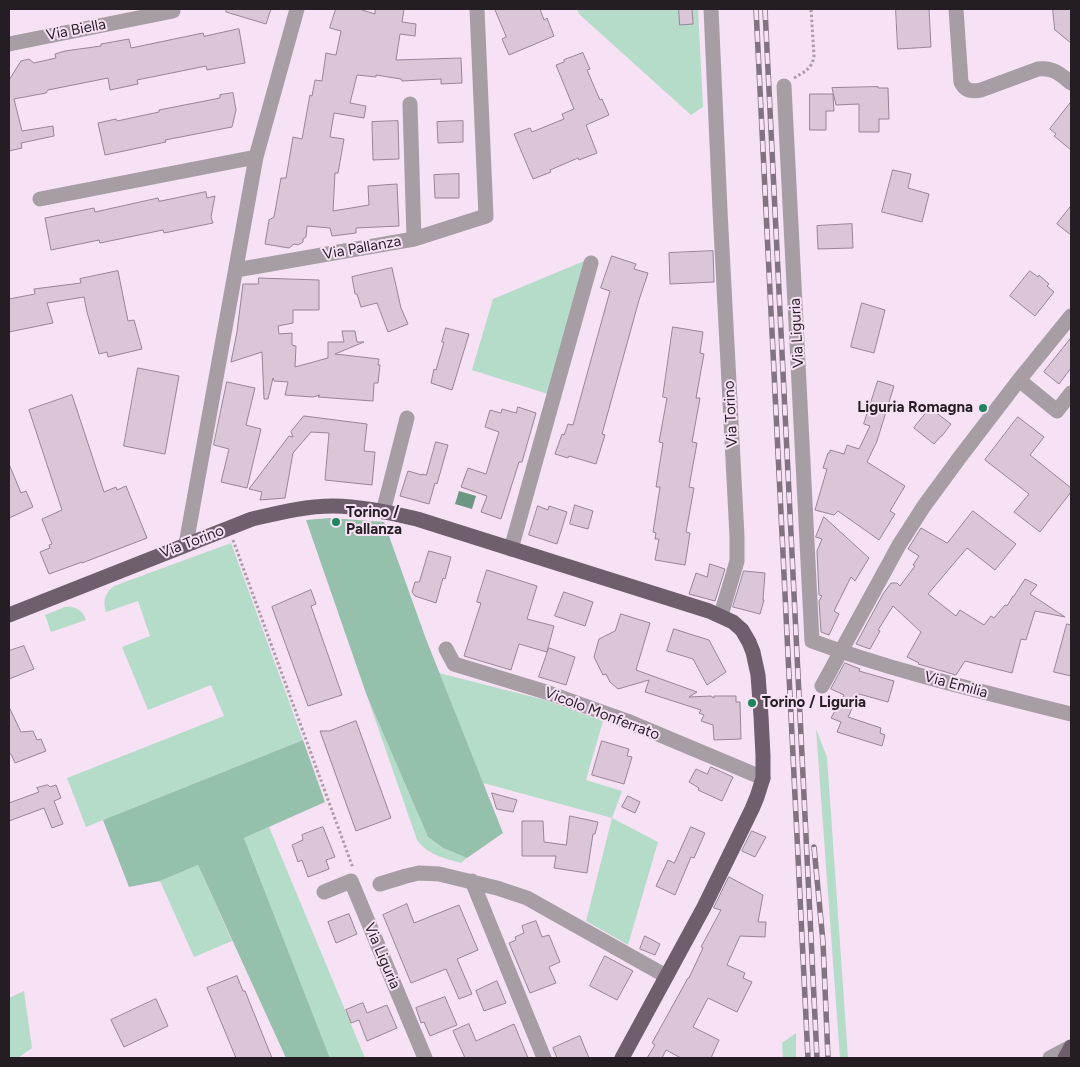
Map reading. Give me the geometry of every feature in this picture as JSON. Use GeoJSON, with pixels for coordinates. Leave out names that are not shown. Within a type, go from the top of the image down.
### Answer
{"type":"FeatureCollection","features":[{"type":"Feature","properties":{"kind":"main road","name":"Via Torino"},"geometry":{"type":"LineString","coordinates":[[9,615],[252,519],[294,510],[333,506],[384,512],[418,519],[709,611],[733,622],[742,630],[749,642],[756,662],[761,716],[763,778]]}},
{"type":"Feature","properties":{"kind":"main road"},"geometry":{"type":"LineString","coordinates":[[622,1058],[704,907],[758,797],[763,778]]}},
{"type":"Feature","properties":{"kind":"main road"},"geometry":{"type":"LineString","coordinates":[[1065,1058],[1071,1047]]}},
{"type":"Feature","properties":{"kind":"street"},"geometry":{"type":"LineString","coordinates":[[186,544],[256,157],[297,9]]}},
{"type":"Feature","properties":{"kind":"street"},"geometry":{"type":"LineString","coordinates":[[414,239],[486,216],[477,9]]}},
{"type":"Feature","properties":{"kind":"street","name":"Via Torino"},"geometry":{"type":"LineString","coordinates":[[711,9],[737,536],[737,561],[721,615]]}},
{"type":"Feature","properties":{"kind":"street"},"geometry":{"type":"LineString","coordinates":[[956,9],[961,82],[968,91],[975,92],[1038,69],[1050,69],[1071,83]]}},
{"type":"Feature","properties":{"kind":"street","name":"Via Biella"},"geometry":{"type":"LineString","coordinates":[[9,44],[173,11]]}},
{"type":"Feature","properties":{"kind":"street","name":"Via Liguria"},"geometry":{"type":"LineString","coordinates":[[784,86],[812,641],[841,652]]}},
{"type":"Feature","properties":{"kind":"street","name":"Via Pallanza"},"geometry":{"type":"LineString","coordinates":[[236,270],[414,239],[410,104]]}},
{"type":"Feature","properties":{"kind":"street"},"geometry":{"type":"LineString","coordinates":[[40,200],[256,157]]}},
{"type":"Feature","properties":{"kind":"street"},"geometry":{"type":"LineString","coordinates":[[511,549],[592,263]]}},
{"type":"Feature","properties":{"kind":"street"},"geometry":{"type":"LineString","coordinates":[[822,686],[899,546],[924,506],[1019,380],[1071,316]]}},
{"type":"Feature","properties":{"kind":"street"},"geometry":{"type":"LineString","coordinates":[[1019,380],[1057,411],[1071,393]]}},
{"type":"Feature","properties":{"kind":"street"},"geometry":{"type":"LineString","coordinates":[[384,512],[407,418]]}},
{"type":"Feature","properties":{"kind":"street","name":"Vicolo Monferrato"},"geometry":{"type":"LineString","coordinates":[[446,649],[454,664],[546,692],[627,721],[763,778]]}},
{"type":"Feature","properties":{"kind":"street","name":"Via Emilia"},"geometry":{"type":"LineString","coordinates":[[841,652],[948,683],[1071,714]]}},
{"type":"Feature","properties":{"kind":"street"},"geometry":{"type":"LineString","coordinates":[[380,884],[419,873],[439,874],[497,888],[527,898],[666,976]]}},
{"type":"Feature","properties":{"kind":"street"},"geometry":{"type":"LineString","coordinates":[[324,892],[352,875]]}},
{"type":"Feature","properties":{"kind":"street","name":"Via Liguria"},"geometry":{"type":"LineString","coordinates":[[352,875],[425,1058]]}},
{"type":"Feature","properties":{"kind":"street"},"geometry":{"type":"LineString","coordinates":[[472,881],[544,1058]]}},
{"type":"Feature","properties":{"kind":"street"},"geometry":{"type":"LineString","coordinates":[[1050,1058],[1071,1047]]}},
{"type":"Feature","properties":{"kind":"path"},"geometry":{"type":"LineString","coordinates":[[784,86],[788,81],[809,69],[813,62],[811,9]]}},
{"type":"Feature","properties":{"kind":"path"},"geometry":{"type":"LineString","coordinates":[[229,528],[352,875]]}},
{"type":"Feature","properties":{"kind":"shaded area"},"geometry":{"type":"Polygon","coordinates":[[[577,9],[698,9],[703,107],[691,115],[579,14],[577,9]]]}},
{"type":"Feature","properties":{"kind":"shaded area"},"geometry":{"type":"Polygon","coordinates":[[[589,259],[548,394],[472,370],[493,299],[589,259]]]}},
{"type":"Feature","properties":{"kind":"shaded area"},"geometry":{"type":"Polygon","coordinates":[[[459,491],[476,496],[472,509],[455,504],[459,491]]]}},
{"type":"Feature","properties":{"kind":"shaded area"},"geometry":{"type":"Polygon","coordinates":[[[330,518],[384,522],[426,639],[503,833],[467,858],[443,848],[428,837],[367,696],[306,520],[330,518]]]}},
{"type":"Feature","properties":{"kind":"shaded area"},"geometry":{"type":"Polygon","coordinates":[[[231,543],[303,740],[86,827],[67,778],[224,716],[211,685],[148,710],[122,647],[150,636],[138,601],[106,612],[106,595],[114,586],[231,543]]]}},
{"type":"Feature","properties":{"kind":"shaded area"},"geometry":{"type":"Polygon","coordinates":[[[65,607],[78,609],[86,620],[51,632],[45,615],[65,607]]]}},
{"type":"Feature","properties":{"kind":"shaded area"},"geometry":{"type":"Polygon","coordinates":[[[439,673],[545,700],[603,721],[586,780],[622,791],[612,818],[483,783],[439,673]]]}},
{"type":"Feature","properties":{"kind":"shaded area"},"geometry":{"type":"Polygon","coordinates":[[[367,696],[428,837],[443,848],[467,858],[461,863],[431,853],[417,840],[367,696]]]}},
{"type":"Feature","properties":{"kind":"shaded area"},"geometry":{"type":"Polygon","coordinates":[[[816,729],[827,757],[848,1058],[840,1058],[816,729]]]}},
{"type":"Feature","properties":{"kind":"shaded area"},"geometry":{"type":"Polygon","coordinates":[[[303,740],[325,802],[244,838],[330,1058],[286,1058],[198,865],[160,881],[129,887],[103,820],[303,740]]]}},
{"type":"Feature","properties":{"kind":"shaded area"},"geometry":{"type":"Polygon","coordinates":[[[612,818],[658,842],[628,945],[586,921],[612,818]]]}},
{"type":"Feature","properties":{"kind":"shaded area"},"geometry":{"type":"Polygon","coordinates":[[[269,827],[365,1058],[330,1058],[244,838],[269,827]]]}},
{"type":"Feature","properties":{"kind":"shaded area"},"geometry":{"type":"Polygon","coordinates":[[[198,865],[232,941],[194,957],[160,881],[198,865]]]}},
{"type":"Feature","properties":{"kind":"shaded area"},"geometry":{"type":"Polygon","coordinates":[[[24,991],[32,1048],[18,1058],[9,1058],[9,998],[24,991]]]}},
{"type":"Feature","properties":{"kind":"shaded area"},"geometry":{"type":"Polygon","coordinates":[[[796,1033],[796,1058],[783,1058],[782,1043],[796,1033]]]}},
{"type":"Feature","properties":{"kind":"building"},"geometry":{"type":"Polygon","coordinates":[[[227,9],[271,9],[266,24],[226,12],[227,9]]]}},
{"type":"Feature","properties":{"kind":"building"},"geometry":{"type":"Polygon","coordinates":[[[336,9],[359,9],[375,14],[375,9],[404,9],[402,22],[416,24],[415,36],[400,34],[396,60],[461,58],[462,83],[441,84],[441,79],[402,81],[401,79],[376,75],[376,77],[357,75],[350,103],[366,106],[364,118],[334,113],[330,137],[344,139],[338,173],[335,173],[333,211],[369,205],[368,186],[397,184],[399,226],[356,228],[356,233],[332,236],[330,228],[307,226],[306,237],[298,245],[294,244],[289,248],[265,244],[269,220],[274,217],[281,178],[286,178],[293,137],[302,139],[310,95],[312,96],[315,80],[322,81],[326,53],[336,55],[341,31],[330,28],[336,9]]]}},
{"type":"Feature","properties":{"kind":"building"},"geometry":{"type":"Polygon","coordinates":[[[495,9],[540,9],[544,20],[547,18],[554,36],[509,55],[502,39],[506,37],[495,9]]]}},
{"type":"Feature","properties":{"kind":"building"},"geometry":{"type":"Polygon","coordinates":[[[679,9],[692,9],[693,24],[680,25],[679,9]]]}},
{"type":"Feature","properties":{"kind":"building"},"geometry":{"type":"Polygon","coordinates":[[[896,9],[929,9],[931,47],[898,49],[896,9]]]}},
{"type":"Feature","properties":{"kind":"building"},"geometry":{"type":"Polygon","coordinates":[[[1053,9],[1071,9],[1071,43],[1055,30],[1053,9]]]}},
{"type":"Feature","properties":{"kind":"building"},"geometry":{"type":"Polygon","coordinates":[[[239,29],[245,63],[207,70],[206,66],[137,80],[138,84],[110,90],[108,78],[14,99],[22,131],[53,126],[54,136],[21,143],[22,148],[9,151],[9,80],[21,61],[29,59],[34,63],[56,58],[55,54],[65,51],[101,46],[101,44],[129,39],[131,48],[203,33],[204,36],[239,29]]]}},
{"type":"Feature","properties":{"kind":"building"},"geometry":{"type":"Polygon","coordinates":[[[583,53],[590,69],[587,70],[609,115],[586,125],[597,153],[579,160],[578,158],[533,179],[514,134],[530,128],[532,132],[564,119],[562,114],[574,109],[556,65],[583,53]]]}},
{"type":"Feature","properties":{"kind":"building"},"geometry":{"type":"Polygon","coordinates":[[[832,88],[888,88],[889,119],[879,119],[879,132],[859,132],[859,104],[836,105],[832,88]]]}},
{"type":"Feature","properties":{"kind":"building"},"geometry":{"type":"Polygon","coordinates":[[[233,93],[236,110],[232,127],[165,140],[166,142],[105,155],[98,123],[159,112],[159,110],[220,98],[220,95],[233,93]]]}},
{"type":"Feature","properties":{"kind":"building"},"geometry":{"type":"Polygon","coordinates":[[[810,94],[833,94],[834,111],[826,111],[826,130],[810,130],[810,94]]]}},
{"type":"Feature","properties":{"kind":"building"},"geometry":{"type":"Polygon","coordinates":[[[1071,102],[1071,150],[1054,136],[1056,134],[1050,129],[1071,102]]]}},
{"type":"Feature","properties":{"kind":"building"},"geometry":{"type":"Polygon","coordinates":[[[398,121],[399,159],[373,160],[372,122],[398,121]]]}},
{"type":"Feature","properties":{"kind":"building"},"geometry":{"type":"Polygon","coordinates":[[[463,121],[463,142],[438,143],[437,122],[463,121]]]}},
{"type":"Feature","properties":{"kind":"building"},"geometry":{"type":"Polygon","coordinates":[[[893,170],[911,174],[908,188],[929,194],[922,222],[882,212],[893,170]]]}},
{"type":"Feature","properties":{"kind":"building"},"geometry":{"type":"Polygon","coordinates":[[[459,174],[459,198],[435,198],[434,175],[459,174]]]}},
{"type":"Feature","properties":{"kind":"building"},"geometry":{"type":"Polygon","coordinates":[[[206,192],[207,198],[215,196],[211,217],[213,223],[164,233],[163,230],[100,243],[99,240],[51,250],[45,218],[94,208],[95,212],[158,198],[159,201],[206,192]]]}},
{"type":"Feature","properties":{"kind":"building"},"geometry":{"type":"Polygon","coordinates":[[[1071,206],[1071,235],[1057,224],[1071,206]]]}},
{"type":"Feature","properties":{"kind":"building"},"geometry":{"type":"Polygon","coordinates":[[[852,224],[853,248],[818,249],[817,226],[852,224]]]}},
{"type":"Feature","properties":{"kind":"building"},"geometry":{"type":"Polygon","coordinates":[[[713,251],[714,282],[670,284],[669,253],[713,251]]]}},
{"type":"Feature","properties":{"kind":"building"},"geometry":{"type":"Polygon","coordinates":[[[612,256],[636,264],[634,269],[648,273],[602,434],[605,435],[596,464],[555,454],[562,434],[564,435],[568,424],[573,425],[610,291],[601,288],[612,256]]]}},
{"type":"Feature","properties":{"kind":"building"},"geometry":{"type":"Polygon","coordinates":[[[392,268],[401,308],[408,324],[388,332],[377,303],[361,307],[357,294],[355,294],[352,277],[392,268]]]}},
{"type":"Feature","properties":{"kind":"building"},"geometry":{"type":"Polygon","coordinates":[[[118,271],[128,321],[134,320],[142,349],[108,357],[107,352],[99,354],[84,297],[47,303],[53,323],[9,332],[9,299],[35,294],[34,289],[81,283],[80,279],[118,271]]]}},
{"type":"Feature","properties":{"kind":"building"},"geometry":{"type":"Polygon","coordinates":[[[1030,271],[1038,277],[1039,275],[1049,284],[1047,286],[1054,292],[1035,316],[1010,296],[1030,271]]]}},
{"type":"Feature","properties":{"kind":"building"},"geometry":{"type":"Polygon","coordinates":[[[259,278],[319,280],[319,310],[293,310],[293,323],[278,326],[279,334],[292,333],[292,345],[296,346],[295,367],[328,358],[328,342],[344,342],[342,331],[355,331],[357,342],[364,342],[335,354],[379,359],[378,383],[374,383],[373,401],[318,397],[320,395],[313,397],[285,395],[288,382],[274,381],[273,378],[268,399],[264,399],[262,352],[231,362],[243,284],[258,284],[259,278]]]}},
{"type":"Feature","properties":{"kind":"building"},"geometry":{"type":"Polygon","coordinates":[[[862,303],[885,310],[874,353],[851,347],[862,303]]]}},
{"type":"Feature","properties":{"kind":"building"},"geometry":{"type":"Polygon","coordinates":[[[673,327],[703,332],[700,353],[704,354],[696,398],[700,398],[692,442],[697,443],[689,487],[694,488],[686,532],[690,533],[685,565],[655,560],[659,539],[655,539],[656,533],[653,532],[660,487],[656,487],[663,443],[659,442],[667,398],[663,397],[673,327]]]}},
{"type":"Feature","properties":{"kind":"building"},"geometry":{"type":"Polygon","coordinates":[[[446,328],[469,334],[452,390],[431,383],[444,342],[442,342],[446,328]]]}},
{"type":"Feature","properties":{"kind":"building"},"geometry":{"type":"Polygon","coordinates":[[[1071,338],[1071,368],[1059,384],[1044,372],[1071,338]]]}},
{"type":"Feature","properties":{"kind":"building"},"geometry":{"type":"Polygon","coordinates":[[[138,368],[179,376],[165,454],[124,446],[138,368]]]}},
{"type":"Feature","properties":{"kind":"building"},"geometry":{"type":"Polygon","coordinates":[[[878,381],[894,386],[877,441],[867,462],[905,486],[890,511],[895,514],[879,540],[838,511],[834,515],[815,510],[827,469],[823,468],[828,453],[830,453],[830,450],[844,454],[847,445],[859,449],[870,426],[864,424],[878,381]]]}},
{"type":"Feature","properties":{"kind":"building"},"geometry":{"type":"Polygon","coordinates":[[[227,382],[255,388],[246,425],[261,429],[247,488],[221,482],[229,449],[214,445],[227,382]]]}},
{"type":"Feature","properties":{"kind":"building"},"geometry":{"type":"Polygon","coordinates":[[[72,395],[104,492],[116,487],[117,490],[126,486],[147,538],[49,574],[40,552],[50,548],[49,545],[52,544],[42,519],[62,510],[29,410],[72,395]]]}},
{"type":"Feature","properties":{"kind":"building"},"geometry":{"type":"Polygon","coordinates":[[[518,407],[536,413],[522,462],[519,462],[501,519],[481,512],[487,496],[461,487],[468,468],[486,474],[499,432],[485,427],[490,410],[501,413],[502,409],[516,413],[518,407]]]}},
{"type":"Feature","properties":{"kind":"building"},"geometry":{"type":"Polygon","coordinates":[[[930,408],[951,424],[934,444],[914,428],[930,408]]]}},
{"type":"Feature","properties":{"kind":"building"},"geometry":{"type":"Polygon","coordinates":[[[304,416],[367,424],[364,451],[375,452],[372,485],[325,480],[329,433],[311,432],[293,453],[285,498],[260,500],[262,492],[249,489],[289,436],[293,437],[291,432],[304,416]]]}},
{"type":"Feature","properties":{"kind":"building"},"geometry":{"type":"Polygon","coordinates":[[[1018,417],[1044,437],[1030,455],[1071,488],[1071,492],[1040,532],[1014,512],[1029,494],[985,460],[1018,417]]]}},
{"type":"Feature","properties":{"kind":"building"},"geometry":{"type":"Polygon","coordinates":[[[436,442],[448,445],[429,504],[400,496],[408,471],[426,475],[436,442]]]}},
{"type":"Feature","properties":{"kind":"building"},"geometry":{"type":"Polygon","coordinates":[[[9,464],[21,493],[26,491],[33,507],[9,518],[9,464]]]}},
{"type":"Feature","properties":{"kind":"building"},"geometry":{"type":"Polygon","coordinates":[[[575,505],[593,511],[588,529],[570,524],[575,505]]]}},
{"type":"Feature","properties":{"kind":"building"},"geometry":{"type":"Polygon","coordinates":[[[538,506],[548,510],[549,506],[567,512],[557,544],[529,535],[538,506]]]}},
{"type":"Feature","properties":{"kind":"building"},"geometry":{"type":"Polygon","coordinates":[[[973,511],[1016,544],[995,570],[967,548],[928,594],[956,616],[960,610],[984,625],[991,616],[994,618],[1005,605],[1007,606],[1025,579],[1037,585],[1030,594],[1065,617],[1035,611],[1026,640],[1021,639],[1012,673],[965,661],[956,675],[918,664],[907,657],[921,632],[893,606],[878,630],[880,631],[870,649],[856,644],[891,583],[897,583],[900,586],[915,566],[913,565],[919,556],[908,549],[921,528],[947,543],[973,511]]]}},
{"type":"Feature","properties":{"kind":"building"},"geometry":{"type":"Polygon","coordinates":[[[824,517],[869,558],[855,581],[851,577],[834,611],[839,614],[829,635],[821,632],[819,601],[822,596],[819,595],[817,551],[822,539],[816,537],[824,517]]]}},
{"type":"Feature","properties":{"kind":"building"},"geometry":{"type":"Polygon","coordinates":[[[429,551],[451,557],[436,603],[415,596],[412,592],[415,582],[419,582],[429,551]]]}},
{"type":"Feature","properties":{"kind":"building"},"geometry":{"type":"Polygon","coordinates":[[[710,564],[725,569],[715,601],[689,594],[696,573],[707,577],[710,564]]]}},
{"type":"Feature","properties":{"kind":"building"},"geometry":{"type":"Polygon","coordinates":[[[487,570],[537,586],[527,619],[554,626],[547,652],[519,644],[511,670],[464,656],[481,603],[477,602],[487,570]]]}},
{"type":"Feature","properties":{"kind":"building"},"geometry":{"type":"Polygon","coordinates":[[[744,571],[765,573],[764,600],[760,614],[733,607],[744,571]]]}},
{"type":"Feature","properties":{"kind":"building"},"geometry":{"type":"Polygon","coordinates":[[[311,590],[316,604],[311,606],[342,695],[308,706],[272,607],[311,590]]]}},
{"type":"Feature","properties":{"kind":"building"},"geometry":{"type":"Polygon","coordinates":[[[564,592],[593,602],[585,626],[555,616],[564,592]]]}},
{"type":"Feature","properties":{"kind":"building"},"geometry":{"type":"Polygon","coordinates":[[[621,614],[650,623],[636,670],[697,692],[689,697],[711,696],[714,698],[714,696],[736,696],[736,702],[740,702],[741,739],[714,740],[713,725],[701,721],[704,715],[699,713],[701,710],[645,692],[649,680],[618,689],[610,682],[606,674],[603,675],[594,657],[599,639],[615,631],[621,614]]]}},
{"type":"Feature","properties":{"kind":"building"},"geometry":{"type":"Polygon","coordinates":[[[1067,624],[1071,625],[1071,676],[1054,672],[1067,624]]]}},
{"type":"Feature","properties":{"kind":"building"},"geometry":{"type":"Polygon","coordinates":[[[674,629],[709,640],[726,672],[707,685],[693,659],[667,651],[674,629]]]}},
{"type":"Feature","properties":{"kind":"building"},"geometry":{"type":"Polygon","coordinates":[[[24,646],[34,669],[9,679],[9,651],[24,646]]]}},
{"type":"Feature","properties":{"kind":"building"},"geometry":{"type":"Polygon","coordinates":[[[549,648],[575,657],[566,685],[539,677],[549,648]]]}},
{"type":"Feature","properties":{"kind":"building"},"geometry":{"type":"Polygon","coordinates":[[[845,663],[860,669],[859,671],[894,681],[888,702],[859,694],[848,717],[881,728],[880,733],[885,735],[882,746],[837,732],[841,722],[831,718],[844,695],[831,689],[845,663]]]}},
{"type":"Feature","properties":{"kind":"building"},"geometry":{"type":"Polygon","coordinates":[[[9,707],[21,732],[33,731],[37,740],[41,739],[46,751],[15,763],[11,754],[9,754],[9,707]]]}},
{"type":"Feature","properties":{"kind":"building"},"geometry":{"type":"Polygon","coordinates":[[[356,721],[391,818],[356,831],[320,731],[329,731],[356,721]]]}},
{"type":"Feature","properties":{"kind":"building"},"geometry":{"type":"Polygon","coordinates":[[[602,741],[629,749],[627,756],[632,757],[624,784],[592,775],[602,741]]]}},
{"type":"Feature","properties":{"kind":"building"},"geometry":{"type":"Polygon","coordinates":[[[711,767],[733,777],[722,801],[698,790],[699,788],[689,782],[696,769],[707,774],[711,767]]]}},
{"type":"Feature","properties":{"kind":"building"},"geometry":{"type":"Polygon","coordinates":[[[48,785],[50,787],[56,785],[61,798],[54,801],[63,824],[52,828],[44,808],[9,821],[9,803],[39,792],[37,788],[48,785]]]}},
{"type":"Feature","properties":{"kind":"building"},"geometry":{"type":"Polygon","coordinates":[[[492,793],[517,800],[513,812],[497,809],[492,793]]]}},
{"type":"Feature","properties":{"kind":"building"},"geometry":{"type":"Polygon","coordinates":[[[628,796],[640,802],[635,813],[622,807],[628,796]]]}},
{"type":"Feature","properties":{"kind":"building"},"geometry":{"type":"Polygon","coordinates":[[[570,816],[598,822],[595,834],[593,834],[587,873],[554,868],[556,856],[522,856],[522,821],[543,821],[544,842],[566,845],[570,816]]]}},
{"type":"Feature","properties":{"kind":"building"},"geometry":{"type":"Polygon","coordinates":[[[323,827],[335,857],[326,860],[329,869],[308,877],[302,860],[298,862],[292,845],[303,840],[302,835],[323,827]]]}},
{"type":"Feature","properties":{"kind":"building"},"geometry":{"type":"Polygon","coordinates":[[[691,827],[705,833],[694,858],[691,857],[675,895],[656,886],[668,860],[674,863],[691,827]]]}},
{"type":"Feature","properties":{"kind":"building"},"geometry":{"type":"Polygon","coordinates":[[[752,831],[766,837],[755,857],[742,851],[752,831]]]}},
{"type":"Feature","properties":{"kind":"building"},"geometry":{"type":"Polygon","coordinates":[[[729,877],[763,895],[758,922],[766,922],[765,937],[740,936],[727,965],[745,973],[743,978],[752,982],[737,1012],[708,998],[693,1027],[719,1040],[711,1058],[681,1058],[666,1050],[662,1058],[647,1058],[655,1045],[652,1043],[689,978],[703,948],[701,947],[721,910],[714,908],[729,877]]]}},
{"type":"Feature","properties":{"kind":"building"},"geometry":{"type":"Polygon","coordinates":[[[407,904],[414,923],[459,905],[478,950],[457,959],[472,994],[459,999],[446,969],[411,983],[383,915],[407,904]]]}},
{"type":"Feature","properties":{"kind":"building"},"geometry":{"type":"Polygon","coordinates":[[[349,914],[357,934],[336,943],[328,922],[349,914]]]}},
{"type":"Feature","properties":{"kind":"building"},"geometry":{"type":"Polygon","coordinates":[[[536,921],[542,937],[549,935],[560,962],[549,967],[556,983],[530,993],[509,943],[516,940],[515,937],[524,933],[522,926],[536,921]]]}},
{"type":"Feature","properties":{"kind":"building"},"geometry":{"type":"Polygon","coordinates":[[[645,936],[660,944],[655,955],[640,949],[645,936]]]}},
{"type":"Feature","properties":{"kind":"building"},"geometry":{"type":"Polygon","coordinates":[[[605,956],[633,971],[617,1000],[590,986],[605,956]]]}},
{"type":"Feature","properties":{"kind":"building"},"geometry":{"type":"Polygon","coordinates":[[[237,976],[272,1058],[236,1058],[207,988],[237,976]]]}},
{"type":"Feature","properties":{"kind":"building"},"geometry":{"type":"Polygon","coordinates":[[[497,981],[506,1003],[484,1011],[476,991],[497,981]]]}},
{"type":"Feature","properties":{"kind":"building"},"geometry":{"type":"Polygon","coordinates":[[[445,997],[457,1025],[430,1036],[424,1022],[421,1023],[416,1008],[445,997]]]}},
{"type":"Feature","properties":{"kind":"building"},"geometry":{"type":"Polygon","coordinates":[[[156,999],[168,1026],[124,1047],[111,1020],[156,999]]]}},
{"type":"Feature","properties":{"kind":"building"},"geometry":{"type":"Polygon","coordinates":[[[363,1003],[367,1013],[387,1005],[397,1028],[367,1041],[359,1020],[351,1023],[346,1010],[363,1003]]]}},
{"type":"Feature","properties":{"kind":"building"},"geometry":{"type":"Polygon","coordinates":[[[469,1024],[476,1041],[514,1024],[528,1058],[465,1058],[453,1031],[469,1024]]]}},
{"type":"Feature","properties":{"kind":"building"},"geometry":{"type":"Polygon","coordinates":[[[580,1036],[589,1058],[557,1058],[553,1048],[580,1036]]]}},
{"type":"Feature","properties":{"kind":"railway"},"geometry":{"type":"LineString","coordinates":[[756,9],[808,1058]]}},
{"type":"Feature","properties":{"kind":"railway"},"geometry":{"type":"LineString","coordinates":[[765,9],[817,1058]]}},
{"type":"Feature","properties":{"kind":"railway"},"geometry":{"type":"LineString","coordinates":[[814,847],[823,942],[828,1058]]}},
{"type":"Feature","properties":{"kind":"place","name":"Liguria Romagna"},"geometry":{"type":"Point","coordinates":[983,408]}},
{"type":"Feature","properties":{"kind":"place","name":"Torino / Pallanza"},"geometry":{"type":"Point","coordinates":[336,522]}},
{"type":"Feature","properties":{"kind":"place","name":"Torino / Liguria"},"geometry":{"type":"Point","coordinates":[752,703]}}]}
